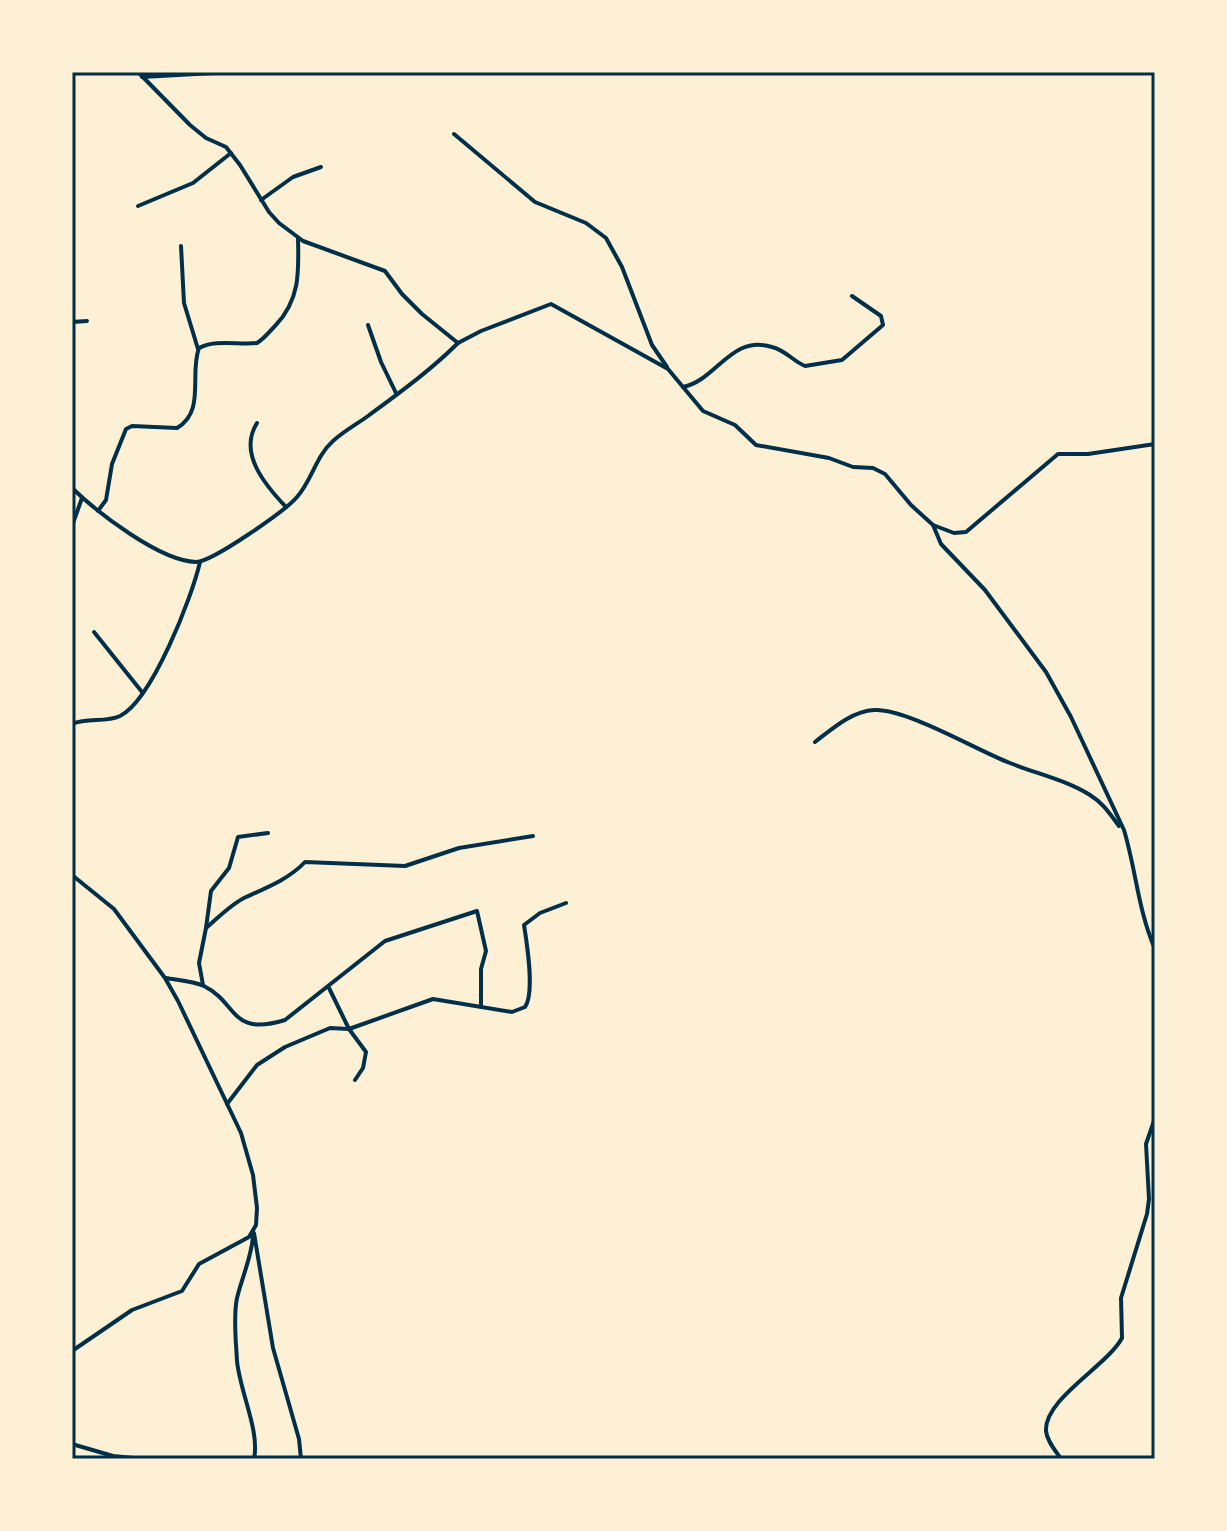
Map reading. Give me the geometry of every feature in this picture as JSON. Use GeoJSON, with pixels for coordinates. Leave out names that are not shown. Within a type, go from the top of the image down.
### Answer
{"type":"FeatureCollection","features":[{"type":"Feature","properties":{"kind":"street"},"geometry":{"type":"LineString","coordinates":[[140,75],[214,73]]}},
{"type":"Feature","properties":{"kind":"street"},"geometry":{"type":"LineString","coordinates":[[140,75],[190,125],[231,153],[279,223],[298,238],[385,271],[422,314],[458,343]]}},
{"type":"Feature","properties":{"kind":"street"},"geometry":{"type":"LineString","coordinates":[[454,134],[535,202],[586,223],[606,238],[622,267],[652,345],[703,411],[735,425],[756,445],[880,470],[933,525],[941,544],[985,590],[1058,691],[1124,830],[1141,910],[1155,949]]}},
{"type":"Feature","properties":{"kind":"street"},"geometry":{"type":"LineString","coordinates":[[138,206],[193,183],[231,153]]}},
{"type":"Feature","properties":{"kind":"street"},"geometry":{"type":"LineString","coordinates":[[261,200],[293,177],[321,167]]}},
{"type":"Feature","properties":{"kind":"street"},"geometry":{"type":"LineString","coordinates":[[198,350],[204,345],[257,343],[281,320],[291,307],[298,284],[298,238]]}},
{"type":"Feature","properties":{"kind":"street"},"geometry":{"type":"LineString","coordinates":[[98,511],[106,500],[112,464],[126,429],[132,426],[177,428],[189,417],[194,405],[198,350],[184,303],[181,246]]}},
{"type":"Feature","properties":{"kind":"street"},"geometry":{"type":"LineString","coordinates":[[683,387],[703,380],[733,352],[746,346],[773,347],[805,366],[842,360],[883,325],[881,316],[852,296]]}},
{"type":"Feature","properties":{"kind":"street"},"geometry":{"type":"LineString","coordinates":[[72,488],[98,511],[150,545],[181,560],[200,562],[214,556],[287,507],[305,486],[322,453],[333,441],[458,343],[481,331],[551,304],[668,369]]}},
{"type":"Feature","properties":{"kind":"street"},"geometry":{"type":"LineString","coordinates":[[72,322],[87,321]]}},
{"type":"Feature","properties":{"kind":"street"},"geometry":{"type":"LineString","coordinates":[[368,325],[396,394]]}},
{"type":"Feature","properties":{"kind":"street"},"geometry":{"type":"LineString","coordinates":[[257,423],[250,434],[259,475],[287,507]]}},
{"type":"Feature","properties":{"kind":"street"},"geometry":{"type":"LineString","coordinates":[[933,525],[954,533],[966,532],[1058,454],[1088,454],[1155,444]]}},
{"type":"Feature","properties":{"kind":"street"},"geometry":{"type":"LineString","coordinates":[[72,526],[82,498]]}},
{"type":"Feature","properties":{"kind":"street"},"geometry":{"type":"LineString","coordinates":[[72,724],[84,719],[110,719],[131,708],[163,658],[187,605],[200,562]]}},
{"type":"Feature","properties":{"kind":"street"},"geometry":{"type":"LineString","coordinates":[[94,632],[143,691]]}},
{"type":"Feature","properties":{"kind":"street"},"geometry":{"type":"LineString","coordinates":[[815,742],[853,716],[874,710],[892,713],[945,733],[1009,763],[1079,788],[1101,802],[1124,830]]}},
{"type":"Feature","properties":{"kind":"street"},"geometry":{"type":"LineString","coordinates":[[203,985],[199,963],[211,891],[229,868],[238,837],[268,833]]}},
{"type":"Feature","properties":{"kind":"street"},"geometry":{"type":"LineString","coordinates":[[206,928],[245,897],[259,893],[298,870],[305,862],[410,866],[459,848],[533,836]]}},
{"type":"Feature","properties":{"kind":"street"},"geometry":{"type":"LineString","coordinates":[[72,875],[114,909],[165,978],[196,1035],[241,1133],[253,1175],[257,1208],[251,1254],[237,1298],[236,1312],[238,1362],[242,1392],[255,1438],[254,1459]]}},
{"type":"Feature","properties":{"kind":"street"},"geometry":{"type":"LineString","coordinates":[[227,1104],[257,1065],[285,1047],[330,1028],[349,1029],[433,999],[518,1011],[529,1004],[528,947],[524,925],[540,913],[566,903]]}},
{"type":"Feature","properties":{"kind":"street"},"geometry":{"type":"LineString","coordinates":[[165,978],[203,985],[238,1019],[269,1025],[285,1020],[385,941],[477,911],[486,951],[481,969],[481,1007]]}},
{"type":"Feature","properties":{"kind":"street"},"geometry":{"type":"LineString","coordinates":[[329,988],[349,1029],[366,1052],[363,1068],[355,1080]]}},
{"type":"Feature","properties":{"kind":"street"},"geometry":{"type":"LineString","coordinates":[[1061,1459],[1049,1441],[1046,1430],[1048,1419],[1055,1406],[1091,1374],[1122,1338],[1121,1298],[1147,1214],[1146,1144],[1155,1118]]}},
{"type":"Feature","properties":{"kind":"street"},"geometry":{"type":"LineString","coordinates":[[72,1351],[132,1310],[182,1291],[199,1264],[240,1243],[254,1231]]}},
{"type":"Feature","properties":{"kind":"street"},"geometry":{"type":"LineString","coordinates":[[254,1231],[273,1348],[299,1439],[301,1459]]}},
{"type":"Feature","properties":{"kind":"street"},"geometry":{"type":"LineString","coordinates":[[72,1444],[113,1456],[144,1459]]}}]}
